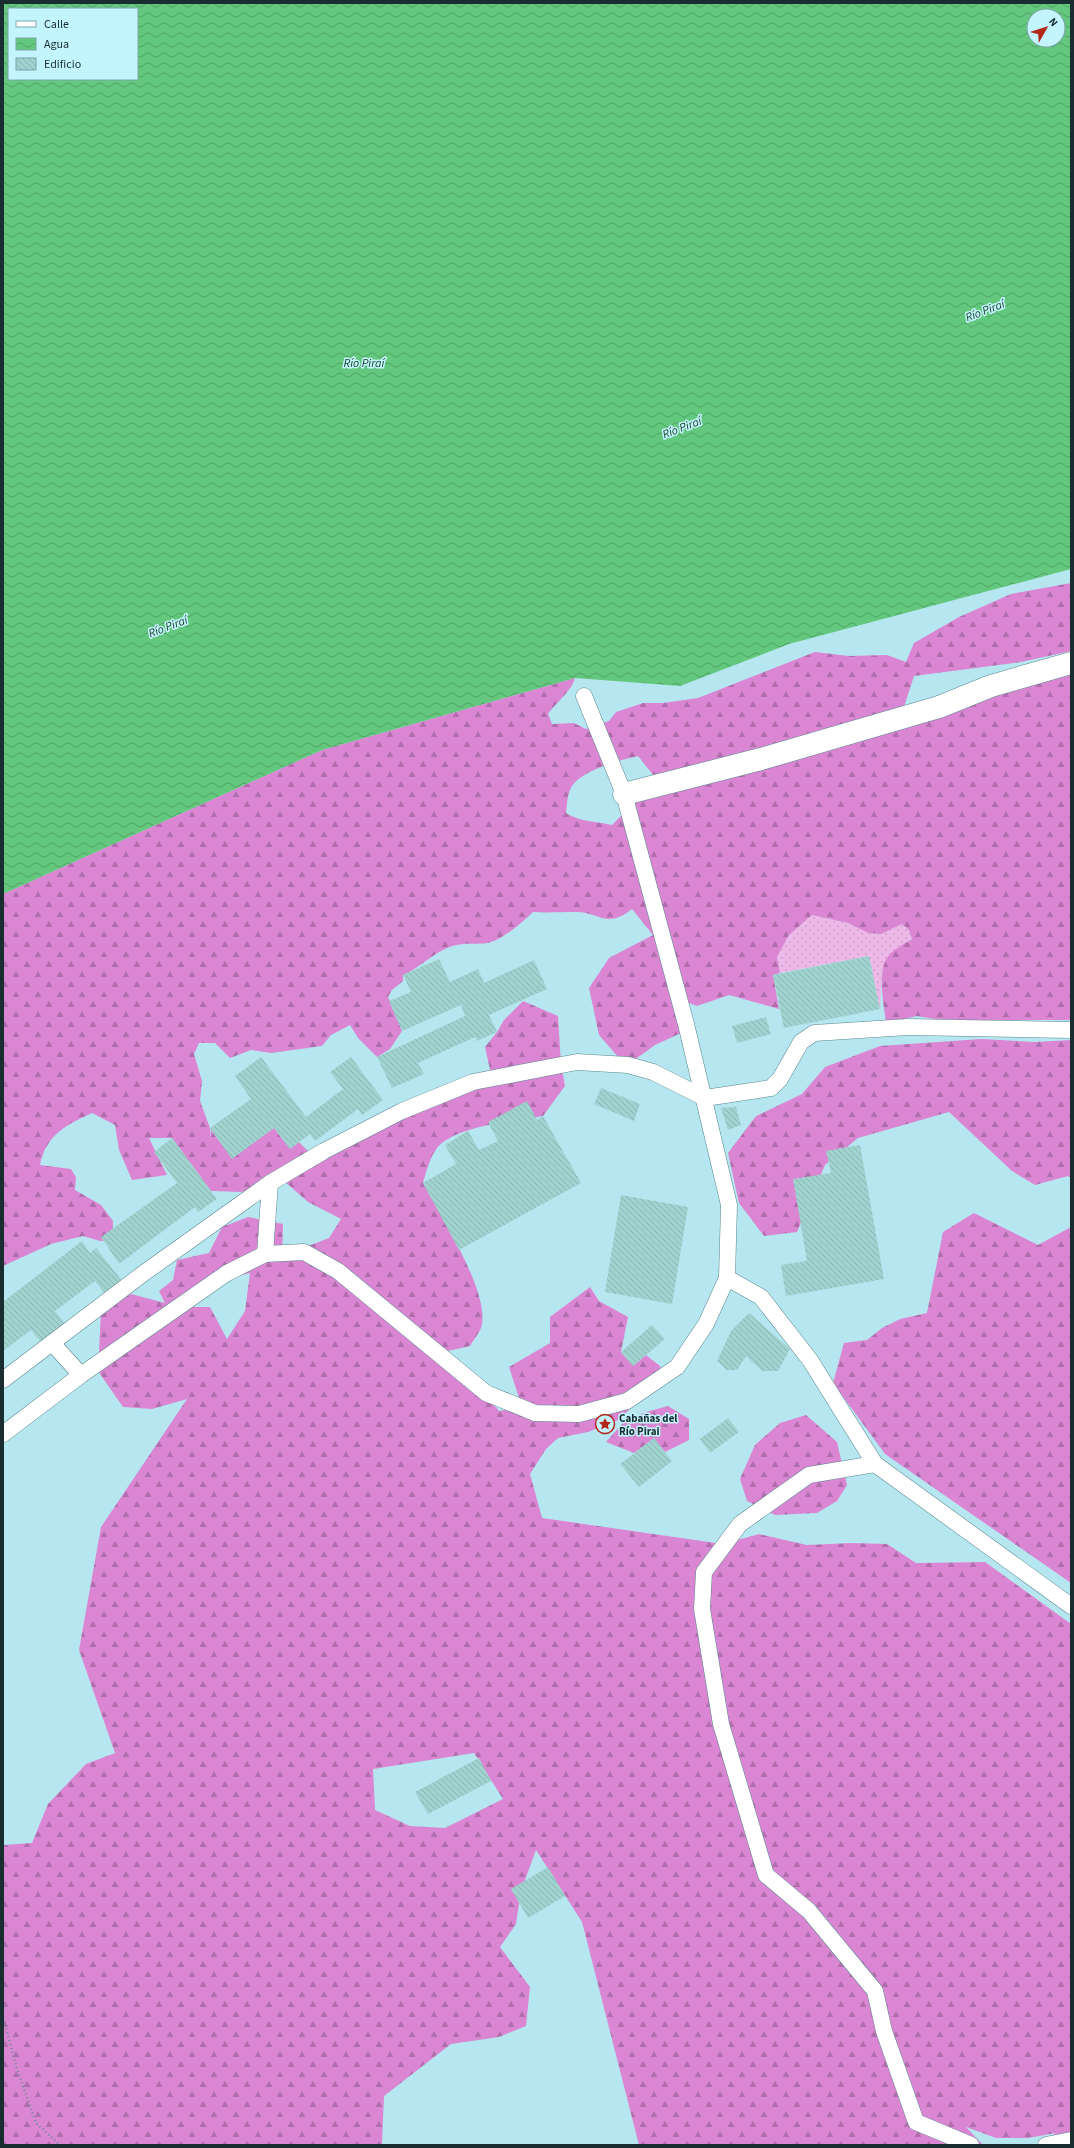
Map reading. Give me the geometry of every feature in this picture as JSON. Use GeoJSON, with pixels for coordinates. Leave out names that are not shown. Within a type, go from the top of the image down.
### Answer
{"type":"FeatureCollection","features":[{"type":"Feature","properties":{"kind":"street"},"geometry":{"type":"LineString","coordinates":[[624,794],[761,760],[939,708],[991,686],[1071,662]]}},
{"type":"Feature","properties":{"kind":"lane"},"geometry":{"type":"LineString","coordinates":[[3,1434],[81,1375],[227,1273],[265,1254],[304,1252],[338,1270],[486,1393],[535,1413],[579,1414],[626,1401],[678,1367],[706,1324],[727,1278],[729,1205],[705,1098],[624,794],[584,696]]}},
{"type":"Feature","properties":{"kind":"lane"},"geometry":{"type":"LineString","coordinates":[[3,1380],[144,1273],[270,1183],[324,1150],[402,1111],[473,1082],[577,1062],[628,1066],[653,1072],[705,1098],[771,1088],[780,1078],[801,1042],[814,1033],[908,1027],[1071,1030]]}},
{"type":"Feature","properties":{"kind":"lane"},"geometry":{"type":"LineString","coordinates":[[265,1254],[270,1183]]}},
{"type":"Feature","properties":{"kind":"lane"},"geometry":{"type":"LineString","coordinates":[[727,1278],[761,1297],[810,1360],[875,1464],[1071,1606]]}},
{"type":"Feature","properties":{"kind":"lane"},"geometry":{"type":"LineString","coordinates":[[52,1343],[81,1375]]}},
{"type":"Feature","properties":{"kind":"lane"},"geometry":{"type":"LineString","coordinates":[[875,1464],[809,1475],[740,1524],[704,1572],[702,1609],[721,1724],[766,1875],[809,1911],[875,1991],[884,2031],[916,2122],[971,2145]]}},
{"type":"Feature","properties":{"kind":"lane"},"geometry":{"type":"LineString","coordinates":[[1046,2145],[1071,2140]]}},
{"type":"Feature","properties":{"kind":"path"},"geometry":{"type":"LineString","coordinates":[[3,1943],[3,2012]]}},
{"type":"Feature","properties":{"kind":"path"},"geometry":{"type":"LineString","coordinates":[[3,2017],[17,2069],[36,2123],[60,2145]]}},
{"type":"Feature","properties":{"kind":"shaded area"},"geometry":{"type":"Polygon","coordinates":[[[812,915],[848,923],[869,933],[881,934],[902,924],[909,930],[912,938],[902,946],[882,970],[880,1009],[869,956],[780,973],[777,957],[789,935],[812,915]]]}},
{"type":"Feature","properties":{"kind":"green space"},"geometry":{"type":"Polygon","coordinates":[[[1071,583],[1071,651],[1021,662],[914,676],[901,716],[1071,674],[1071,1020],[940,1020],[917,1016],[886,1023],[882,990],[882,972],[887,958],[892,952],[912,939],[909,930],[902,924],[881,934],[868,933],[848,923],[812,915],[789,935],[777,957],[780,973],[773,975],[779,1009],[729,995],[697,1006],[674,997],[681,1033],[655,1045],[626,1066],[599,1035],[589,988],[609,958],[653,935],[632,909],[623,915],[609,919],[583,912],[533,912],[518,926],[493,942],[456,945],[440,952],[403,975],[403,981],[392,990],[388,997],[402,1031],[390,1049],[377,1057],[358,1038],[350,1025],[331,1035],[322,1046],[271,1053],[251,1050],[230,1058],[215,1043],[199,1043],[194,1054],[202,1081],[200,1101],[210,1128],[211,1140],[211,1130],[232,1158],[274,1128],[290,1149],[299,1142],[311,1154],[408,1100],[442,1098],[491,1074],[485,1047],[504,1020],[523,1001],[558,1016],[561,1064],[565,1086],[543,1116],[484,1126],[468,1130],[454,1136],[443,1143],[435,1151],[429,1162],[423,1183],[461,1252],[478,1292],[482,1309],[482,1324],[470,1346],[448,1351],[499,1411],[522,1407],[509,1367],[550,1343],[550,1317],[590,1287],[599,1301],[628,1317],[621,1352],[633,1366],[646,1355],[660,1366],[664,1378],[618,1420],[588,1432],[558,1438],[546,1449],[530,1474],[542,1518],[723,1544],[759,1534],[807,1545],[851,1543],[887,1544],[916,1563],[985,1562],[1071,1624],[1071,2145],[1038,2145],[1056,2133],[1028,2138],[996,2138],[966,2127],[983,2145],[639,2145],[582,1922],[536,1850],[521,1891],[516,1924],[500,1947],[530,1987],[526,2026],[499,2037],[451,2044],[384,2096],[382,2145],[3,2145],[3,1845],[32,1843],[48,1804],[86,1764],[115,1753],[79,1650],[101,1527],[187,1399],[152,1409],[123,1407],[98,1371],[101,1311],[131,1294],[165,1303],[159,1291],[173,1280],[177,1260],[209,1253],[222,1227],[248,1217],[283,1224],[282,1256],[329,1238],[341,1219],[308,1202],[283,1180],[241,1192],[211,1191],[172,1138],[149,1138],[167,1175],[132,1180],[119,1150],[115,1125],[92,1113],[58,1132],[47,1146],[40,1165],[71,1169],[76,1177],[75,1190],[101,1205],[113,1221],[112,1240],[100,1241],[83,1236],[51,1244],[3,1266],[3,894],[322,750],[575,678],[568,691],[548,714],[552,724],[574,723],[586,729],[609,721],[616,712],[643,703],[663,703],[698,698],[815,652],[849,656],[887,655],[906,662],[914,643],[959,617],[1011,594],[1071,583]],[[638,756],[601,767],[582,776],[571,788],[566,813],[582,820],[612,825],[640,797],[654,776],[638,756]],[[250,1273],[207,1283],[182,1307],[210,1307],[227,1339],[245,1311],[250,1273]],[[474,1753],[373,1769],[375,1810],[410,1826],[445,1828],[503,1799],[474,1753]]]}},
{"type":"Feature","properties":{"kind":"green space"},"geometry":{"type":"Polygon","coordinates":[[[981,1039],[1034,1042],[1071,1040],[1071,1178],[1068,1176],[1035,1185],[1012,1171],[949,1112],[858,1138],[825,1165],[797,1232],[764,1236],[739,1203],[728,1153],[756,1116],[802,1094],[825,1067],[880,1046],[981,1039]]]}},
{"type":"Feature","properties":{"kind":"green space"},"geometry":{"type":"Polygon","coordinates":[[[974,1213],[1038,1245],[1071,1227],[1071,1583],[885,1454],[833,1383],[844,1343],[867,1340],[882,1328],[900,1319],[927,1313],[943,1232],[974,1213]]]}},
{"type":"Feature","properties":{"kind":"green space"},"geometry":{"type":"Polygon","coordinates":[[[668,1406],[689,1419],[689,1440],[665,1452],[654,1438],[634,1453],[606,1442],[623,1423],[646,1412],[668,1406]]]}},
{"type":"Feature","properties":{"kind":"green space"},"geometry":{"type":"Polygon","coordinates":[[[806,1415],[837,1442],[847,1485],[837,1501],[817,1513],[775,1515],[747,1501],[740,1479],[755,1445],[780,1423],[806,1415]]]}},
{"type":"Feature","properties":{"kind":"water","name":"Río Piraí"},"geometry":{"type":"Polygon","coordinates":[[[3,3],[1071,3],[1071,569],[789,644],[680,686],[575,678],[322,750],[3,894],[3,3]]]}},
{"type":"Feature","properties":{"kind":"building"},"geometry":{"type":"Polygon","coordinates":[[[869,956],[880,1009],[784,1028],[773,975],[869,956]]]}},
{"type":"Feature","properties":{"kind":"building"},"geometry":{"type":"Polygon","coordinates":[[[439,959],[450,982],[478,969],[484,983],[534,960],[547,989],[489,1015],[497,1032],[477,1041],[475,1037],[418,1063],[424,1074],[392,1088],[377,1057],[465,1016],[461,1005],[402,1031],[389,1001],[411,992],[403,975],[439,959]]]}},
{"type":"Feature","properties":{"kind":"building"},"geometry":{"type":"Polygon","coordinates":[[[766,1017],[771,1034],[737,1043],[732,1026],[766,1017]]]}},
{"type":"Feature","properties":{"kind":"building"},"geometry":{"type":"Polygon","coordinates":[[[261,1057],[306,1117],[343,1089],[330,1072],[351,1057],[383,1100],[362,1115],[358,1109],[315,1141],[310,1134],[290,1149],[274,1128],[232,1159],[210,1128],[251,1099],[235,1076],[261,1057]]]}},
{"type":"Feature","properties":{"kind":"building"},"geometry":{"type":"Polygon","coordinates":[[[601,1088],[640,1104],[634,1121],[594,1104],[601,1088]]]}},
{"type":"Feature","properties":{"kind":"building"},"geometry":{"type":"Polygon","coordinates":[[[527,1101],[537,1120],[543,1116],[581,1183],[459,1250],[423,1183],[456,1164],[445,1145],[468,1131],[479,1150],[498,1141],[488,1122],[527,1101]]]}},
{"type":"Feature","properties":{"kind":"building"},"geometry":{"type":"Polygon","coordinates":[[[736,1107],[741,1125],[728,1130],[721,1108],[736,1107]]]}},
{"type":"Feature","properties":{"kind":"building"},"geometry":{"type":"Polygon","coordinates":[[[172,1138],[217,1199],[198,1212],[195,1207],[119,1264],[101,1237],[177,1183],[154,1152],[172,1138]]]}},
{"type":"Feature","properties":{"kind":"building"},"geometry":{"type":"Polygon","coordinates":[[[860,1145],[884,1279],[786,1296],[781,1265],[807,1261],[793,1179],[831,1173],[826,1151],[860,1145]]]}},
{"type":"Feature","properties":{"kind":"building"},"geometry":{"type":"Polygon","coordinates":[[[621,1195],[688,1207],[672,1304],[605,1292],[621,1195]]]}},
{"type":"Feature","properties":{"kind":"building"},"geometry":{"type":"Polygon","coordinates":[[[82,1241],[90,1253],[96,1248],[123,1282],[107,1296],[95,1281],[55,1311],[67,1327],[43,1345],[31,1330],[3,1351],[3,1302],[82,1241]]]}},
{"type":"Feature","properties":{"kind":"building"},"geometry":{"type":"Polygon","coordinates":[[[749,1313],[790,1349],[778,1371],[762,1371],[746,1356],[737,1370],[727,1370],[717,1361],[731,1331],[749,1313]]]}},
{"type":"Feature","properties":{"kind":"building"},"geometry":{"type":"Polygon","coordinates":[[[652,1325],[665,1339],[633,1366],[621,1352],[652,1325]]]}},
{"type":"Feature","properties":{"kind":"building"},"geometry":{"type":"Polygon","coordinates":[[[728,1418],[739,1432],[710,1453],[700,1439],[728,1418]]]}},
{"type":"Feature","properties":{"kind":"building"},"geometry":{"type":"Polygon","coordinates":[[[654,1438],[672,1461],[639,1487],[620,1464],[654,1438]]]}},
{"type":"Feature","properties":{"kind":"building"},"geometry":{"type":"Polygon","coordinates":[[[479,1758],[491,1781],[428,1814],[415,1792],[479,1758]]]}},
{"type":"Feature","properties":{"kind":"building"},"geometry":{"type":"Polygon","coordinates":[[[548,1867],[565,1896],[528,1918],[511,1889],[548,1867]]]}},
{"type":"Feature","properties":{"kind":"place","name":"Cabañas del Río Pirai"},"geometry":{"type":"Point","coordinates":[605,1424]}}]}
